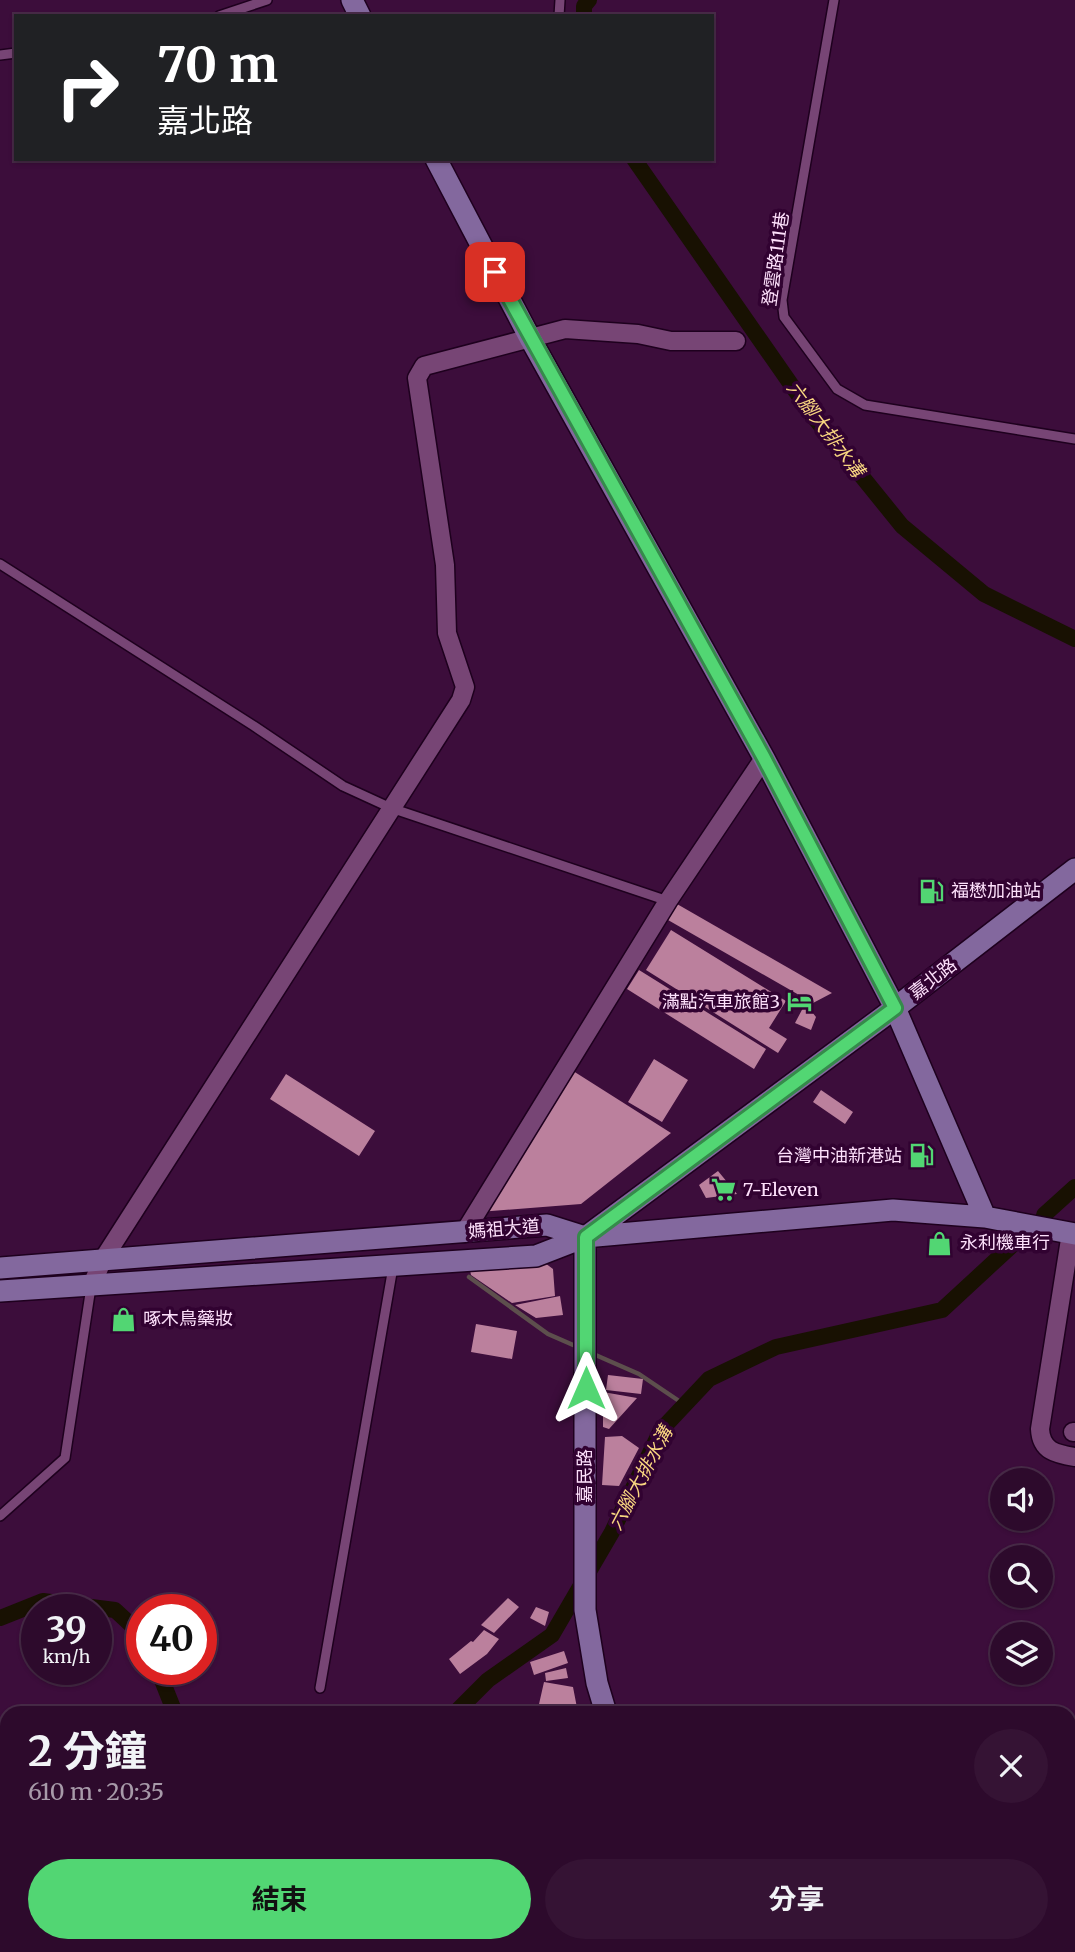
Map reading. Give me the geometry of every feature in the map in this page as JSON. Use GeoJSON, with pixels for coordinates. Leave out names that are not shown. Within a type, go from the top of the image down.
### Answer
{"type":"FeatureCollection","features":[{"type":"Feature","properties":{"kind":"main road"},"geometry":{"type":"LineString","coordinates":[[437,161],[531,340],[764,758],[895,1008],[985,1217]]}},
{"type":"Feature","properties":{"kind":"main road","name":"嘉北路"},"geometry":{"type":"LineString","coordinates":[[586,1237],[895,1008],[1075,869]]}},
{"type":"Feature","properties":{"kind":"main road"},"geometry":{"type":"LineString","coordinates":[[586,1237],[892,1210],[985,1217],[1073,1234]]}},
{"type":"Feature","properties":{"kind":"main road","name":"媽祖大道"},"geometry":{"type":"LineString","coordinates":[[0,1268],[547,1225],[586,1237]]}},
{"type":"Feature","properties":{"kind":"main road","name":"媽祖大道"},"geometry":{"type":"LineString","coordinates":[[0,1291],[536,1255],[586,1237]]}},
{"type":"Feature","properties":{"kind":"main road","name":"嘉民路"},"geometry":{"type":"LineString","coordinates":[[586,1237],[584,1610],[604,1706]]}},
{"type":"Feature","properties":{"kind":"street"},"geometry":{"type":"LineString","coordinates":[[92,1285],[102,1261],[461,700],[465,687],[447,633],[445,565],[417,378],[424,366],[565,329],[638,334],[671,341],[736,341]]}},
{"type":"Feature","properties":{"kind":"street"},"geometry":{"type":"LineString","coordinates":[[464,1233],[668,901],[764,758]]}},
{"type":"Feature","properties":{"kind":"street"},"geometry":{"type":"LineString","coordinates":[[1073,1234],[1040,1439],[1049,1450],[1075,1457]]}},
{"type":"Feature","properties":{"kind":"lane"},"geometry":{"type":"LineString","coordinates":[[225,14],[267,0]]}},
{"type":"Feature","properties":{"kind":"lane","name":"登雲路111巷"},"geometry":{"type":"LineString","coordinates":[[834,0],[782,300],[784,317],[837,389],[865,405],[1075,439]]}},
{"type":"Feature","properties":{"kind":"lane"},"geometry":{"type":"LineString","coordinates":[[0,564],[343,786],[391,808],[668,901]]}},
{"type":"Feature","properties":{"kind":"lane"},"geometry":{"type":"LineString","coordinates":[[320,1688],[393,1265]]}},
{"type":"Feature","properties":{"kind":"lane"},"geometry":{"type":"LineString","coordinates":[[0,1516],[65,1458],[92,1285]]}},
{"type":"Feature","properties":{"kind":"building"},"geometry":{"type":"Polygon","coordinates":[[[677,904],[832,993],[813,1003],[668,920],[677,904]]]}},
{"type":"Feature","properties":{"kind":"building"},"geometry":{"type":"Polygon","coordinates":[[[671,930],[786,1001],[769,1028],[787,1039],[778,1053],[646,970],[671,930]]]}},
{"type":"Feature","properties":{"kind":"building"},"geometry":{"type":"Polygon","coordinates":[[[639,970],[766,1049],[754,1069],[627,989],[639,970]]]}},
{"type":"Feature","properties":{"kind":"building"},"geometry":{"type":"Polygon","coordinates":[[[804,1006],[816,1017],[811,1030],[795,1023],[804,1006]]]}},
{"type":"Feature","properties":{"kind":"building"},"geometry":{"type":"Polygon","coordinates":[[[654,1059],[688,1080],[662,1122],[628,1102],[654,1059]]]}},
{"type":"Feature","properties":{"kind":"building"},"geometry":{"type":"Polygon","coordinates":[[[570,1069],[671,1133],[581,1204],[479,1212],[570,1069]]]}},
{"type":"Feature","properties":{"kind":"building"},"geometry":{"type":"Polygon","coordinates":[[[286,1074],[375,1131],[359,1156],[270,1099],[286,1074]]]}},
{"type":"Feature","properties":{"kind":"building"},"geometry":{"type":"Polygon","coordinates":[[[821,1090],[853,1112],[845,1124],[813,1102],[821,1090]]]}},
{"type":"Feature","properties":{"kind":"building"},"geometry":{"type":"Polygon","coordinates":[[[718,1171],[737,1194],[706,1198],[699,1185],[718,1171]]]}},
{"type":"Feature","properties":{"kind":"building"},"geometry":{"type":"Polygon","coordinates":[[[545,1263],[553,1269],[555,1296],[512,1303],[471,1275],[470,1270],[545,1263]]]}},
{"type":"Feature","properties":{"kind":"building"},"geometry":{"type":"Polygon","coordinates":[[[560,1296],[563,1315],[536,1318],[515,1305],[560,1296]]]}},
{"type":"Feature","properties":{"kind":"building"},"geometry":{"type":"Polygon","coordinates":[[[476,1324],[517,1331],[512,1359],[471,1352],[476,1324]]]}},
{"type":"Feature","properties":{"kind":"building"},"geometry":{"type":"Polygon","coordinates":[[[608,1375],[643,1379],[641,1394],[606,1390],[608,1375]]]}},
{"type":"Feature","properties":{"kind":"building"},"geometry":{"type":"Polygon","coordinates":[[[603,1392],[637,1398],[609,1429],[603,1427],[603,1392]]]}},
{"type":"Feature","properties":{"kind":"building"},"geometry":{"type":"Polygon","coordinates":[[[622,1436],[639,1448],[619,1486],[602,1485],[605,1437],[622,1436]]]}},
{"type":"Feature","properties":{"kind":"building"},"geometry":{"type":"Polygon","coordinates":[[[508,1598],[519,1607],[494,1633],[481,1625],[508,1598]]]}},
{"type":"Feature","properties":{"kind":"building"},"geometry":{"type":"Polygon","coordinates":[[[536,1607],[549,1612],[545,1626],[530,1618],[536,1607]]]}},
{"type":"Feature","properties":{"kind":"building"},"geometry":{"type":"Polygon","coordinates":[[[484,1630],[499,1639],[487,1654],[460,1674],[449,1659],[473,1642],[484,1630]]]}},
{"type":"Feature","properties":{"kind":"building"},"geometry":{"type":"Polygon","coordinates":[[[564,1651],[568,1663],[534,1675],[530,1662],[564,1651]]]}},
{"type":"Feature","properties":{"kind":"building"},"geometry":{"type":"Polygon","coordinates":[[[566,1668],[568,1678],[546,1681],[545,1673],[566,1668]]]}},
{"type":"Feature","properties":{"kind":"building"},"geometry":{"type":"Polygon","coordinates":[[[544,1682],[573,1687],[577,1706],[539,1706],[544,1682]]]}},
{"type":"Feature","properties":{"kind":"waterway","name":"六腳大排水溝"},"geometry":{"type":"LineString","coordinates":[[584,14],[584,6],[589,0]]}},
{"type":"Feature","properties":{"kind":"waterway","name":"六腳大排水溝"},"geometry":{"type":"LineString","coordinates":[[635,161],[813,416],[902,526],[984,594],[1075,639]]}},
{"type":"Feature","properties":{"kind":"waterway","name":"六腳大排水溝"},"geometry":{"type":"LineString","coordinates":[[1044,1215],[1075,1187]]}},
{"type":"Feature","properties":{"kind":"waterway","name":"六腳大排水溝"},"geometry":{"type":"LineString","coordinates":[[462,1706],[488,1680],[552,1635],[612,1532],[661,1430],[709,1379],[776,1347],[942,1310],[1021,1237]]}},
{"type":"Feature","properties":{"kind":"waterway"},"geometry":{"type":"LineString","coordinates":[[469,1277],[548,1334],[580,1348]]}},
{"type":"Feature","properties":{"kind":"waterway"},"geometry":{"type":"LineString","coordinates":[[591,1353],[639,1374],[685,1405]]}},
{"type":"Feature","properties":{"kind":"waterway","name":"六腳大排水溝"},"geometry":{"type":"LineString","coordinates":[[0,1618],[43,1601],[115,1610],[126,1620]]}},
{"type":"Feature","properties":{"kind":"waterway","name":"六腳大排水溝"},"geometry":{"type":"LineString","coordinates":[[164,1685],[172,1706]]}},
{"type":"Feature","properties":{"kind":"place","name":"福懋加油站"},"geometry":{"type":"Point","coordinates":[931,891]}},
{"type":"Feature","properties":{"kind":"place","name":"滿點汽車旅館3"},"geometry":{"type":"Point","coordinates":[800,1002]}},
{"type":"Feature","properties":{"kind":"place","name":"台灣中油新港站"},"geometry":{"type":"Point","coordinates":[922,1156]}},
{"type":"Feature","properties":{"kind":"place","name":"7-Eleven"},"geometry":{"type":"Point","coordinates":[723,1190]}},
{"type":"Feature","properties":{"kind":"place","name":"永利機車行"},"geometry":{"type":"Point","coordinates":[940,1243]}},
{"type":"Feature","properties":{"kind":"place","name":"啄木鳥藥妝"},"geometry":{"type":"Point","coordinates":[123,1319]}},
{"type":"Feature","properties":{"kind":"route"},"geometry":{"type":"LineString","coordinates":[[495,272],[764,758],[895,1008],[586,1237],[586,1388]]}}]}
